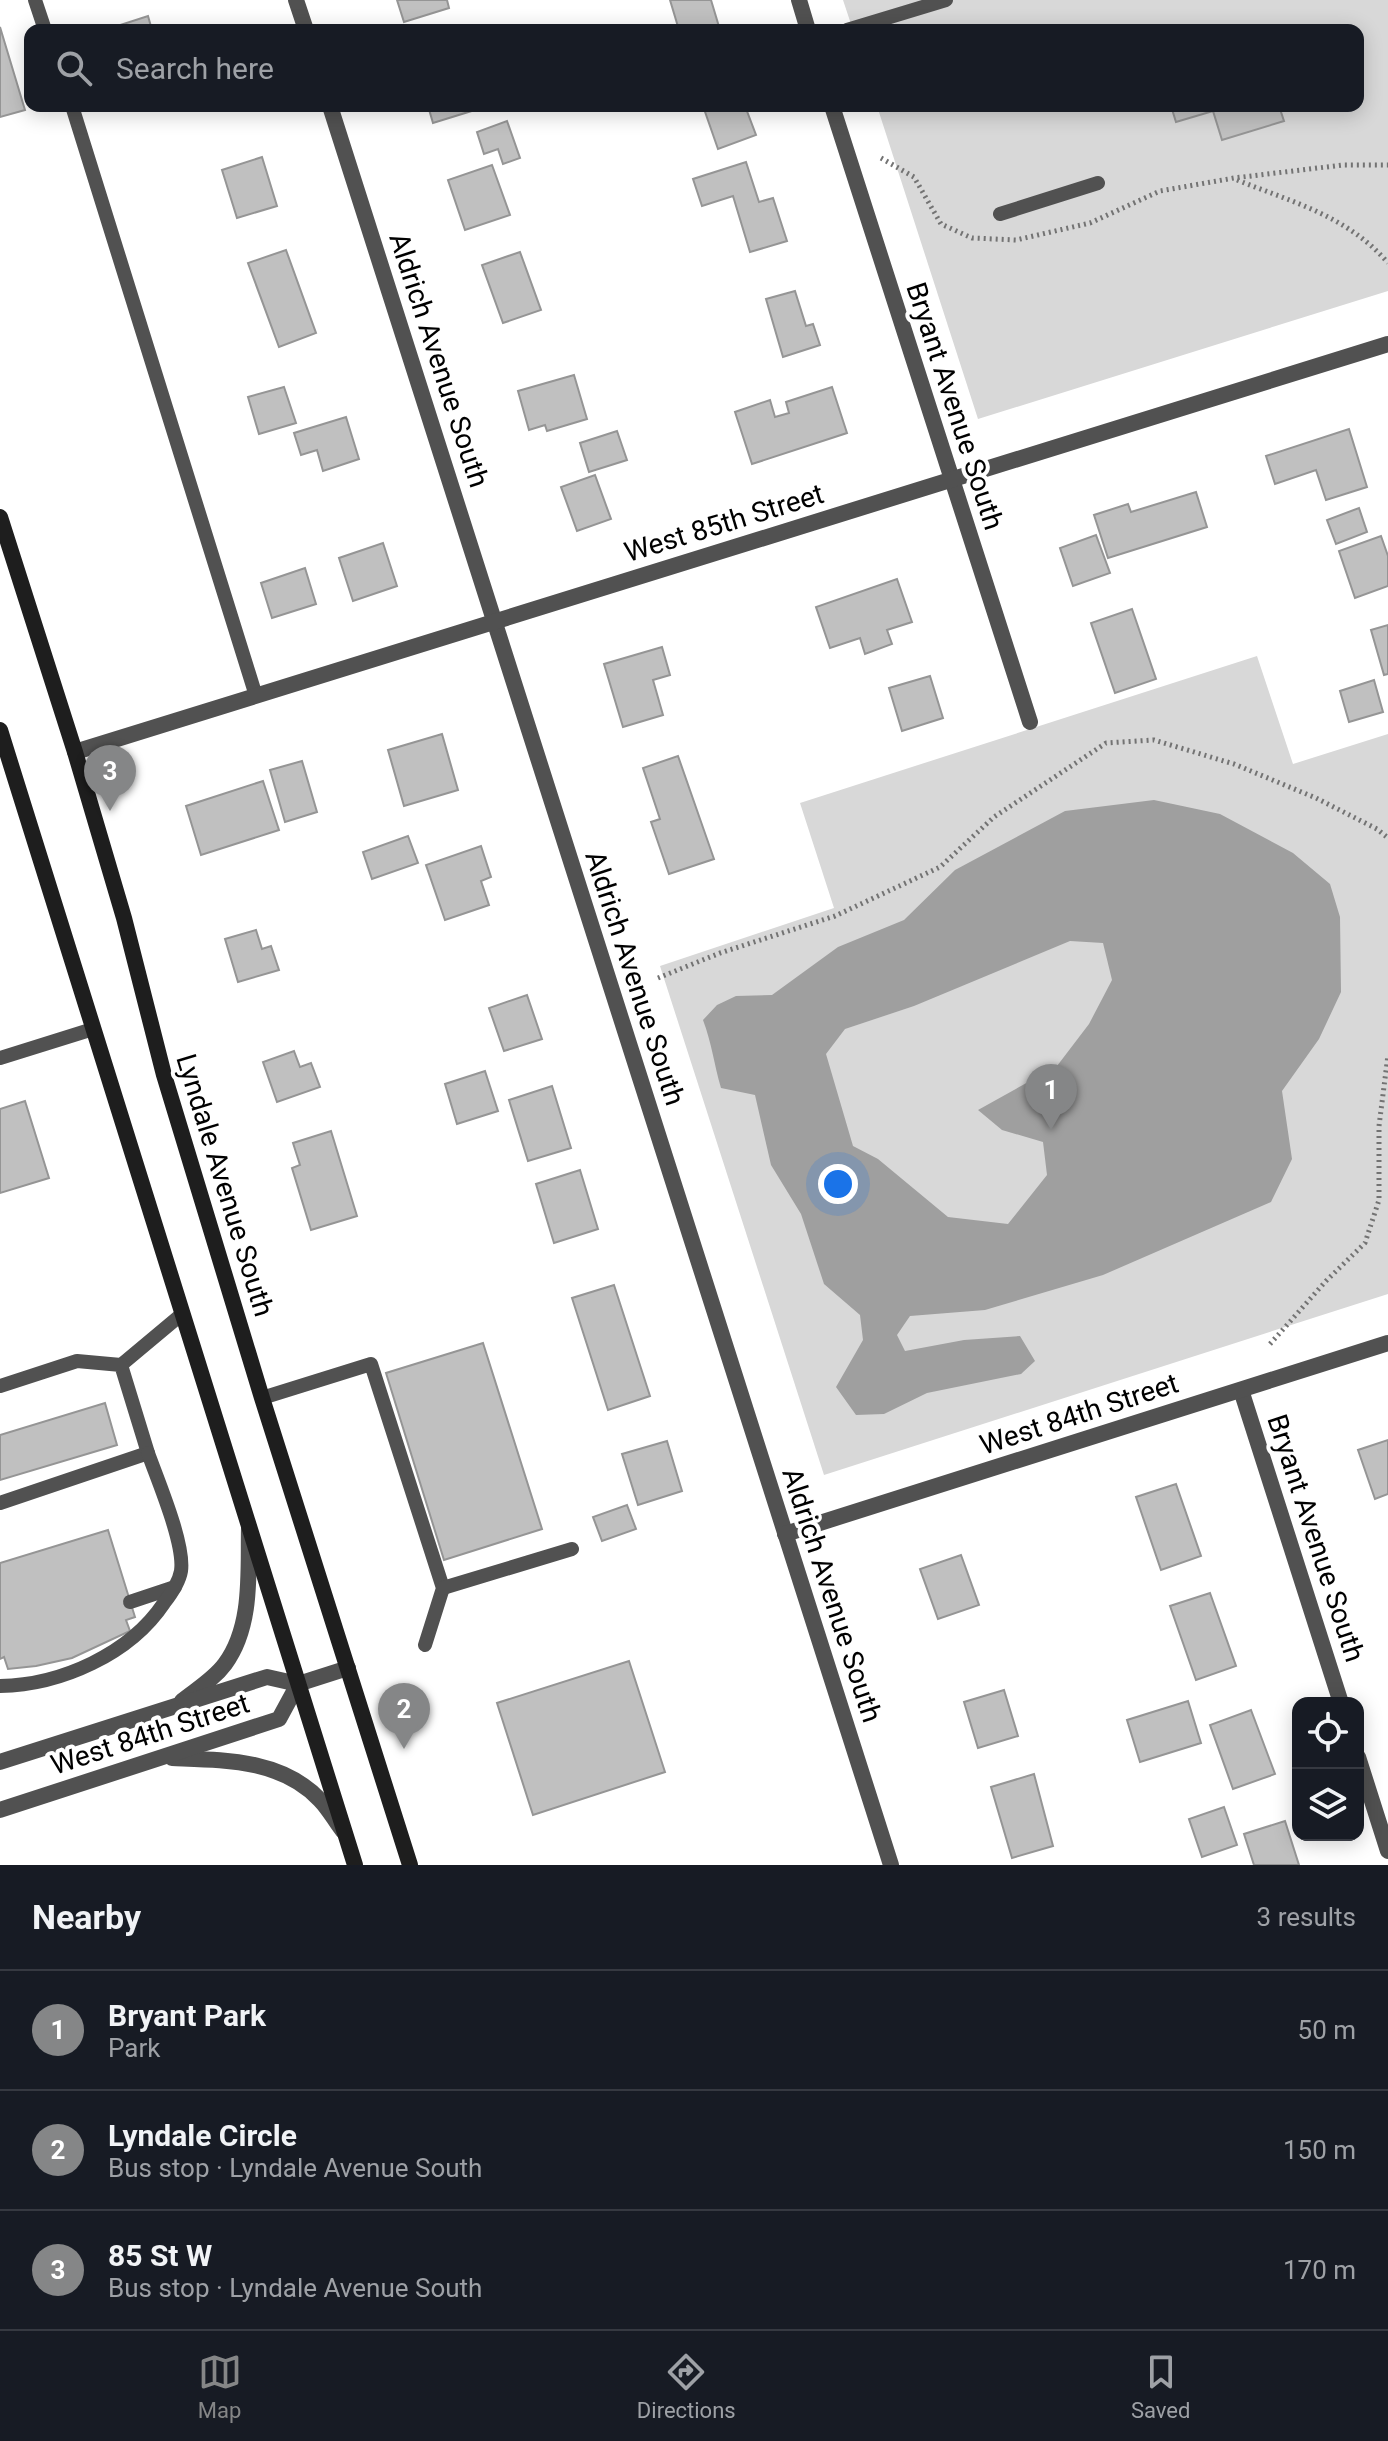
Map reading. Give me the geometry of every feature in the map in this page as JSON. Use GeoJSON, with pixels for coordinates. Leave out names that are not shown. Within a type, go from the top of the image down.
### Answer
{"type":"FeatureCollection","features":[{"type":"Feature","properties":{"kind":"main road","name":"Lyndale Avenue South"},"geometry":{"type":"LineString","coordinates":[[0,517],[75,752],[124,918],[164,1075],[262,1398],[410,1865]]}},
{"type":"Feature","properties":{"kind":"main road"},"geometry":{"type":"LineString","coordinates":[[0,730],[355,1865]]}},
{"type":"Feature","properties":{"kind":"street"},"geometry":{"type":"LineString","coordinates":[[296,0],[304,24]]}},
{"type":"Feature","properties":{"kind":"street"},"geometry":{"type":"LineString","coordinates":[[799,0],[806,24]]}},
{"type":"Feature","properties":{"kind":"street","name":"Aldrich Avenue South"},"geometry":{"type":"LineString","coordinates":[[332,112],[891,1865]]}},
{"type":"Feature","properties":{"kind":"street","name":"Bryant Avenue South"},"geometry":{"type":"LineString","coordinates":[[834,112],[1030,722]]}},
{"type":"Feature","properties":{"kind":"street","name":"West 85th Street"},"geometry":{"type":"LineString","coordinates":[[75,752],[1388,344]]}},
{"type":"Feature","properties":{"kind":"street","name":"West 84th Street"},"geometry":{"type":"LineString","coordinates":[[785,1534],[1388,1343]]}},
{"type":"Feature","properties":{"kind":"street","name":"Bryant Avenue South"},"geometry":{"type":"LineString","coordinates":[[1241,1390],[1339,1697]]}},
{"type":"Feature","properties":{"kind":"street"},"geometry":{"type":"LineString","coordinates":[[173,1708],[212,1678],[226,1663],[236,1643],[248,1593],[249,1527]]}},
{"type":"Feature","properties":{"kind":"street","name":"West 84th Street"},"geometry":{"type":"LineString","coordinates":[[0,1762],[267,1677],[298,1684],[348,1668]]}},
{"type":"Feature","properties":{"kind":"street","name":"West 84th Street"},"geometry":{"type":"LineString","coordinates":[[0,1810],[279,1719],[298,1684]]}},
{"type":"Feature","properties":{"kind":"street"},"geometry":{"type":"LineString","coordinates":[[162,1757],[232,1760],[274,1771],[301,1785],[320,1800],[344,1833]]}},
{"type":"Feature","properties":{"kind":"street"},"geometry":{"type":"LineString","coordinates":[[1362,1769],[1388,1851]]}},
{"type":"Feature","properties":{"kind":"lane"},"geometry":{"type":"LineString","coordinates":[[35,0],[43,24]]}},
{"type":"Feature","properties":{"kind":"lane"},"geometry":{"type":"LineString","coordinates":[[867,24],[946,0]]}},
{"type":"Feature","properties":{"kind":"lane"},"geometry":{"type":"LineString","coordinates":[[74,112],[256,696]]}},
{"type":"Feature","properties":{"kind":"lane"},"geometry":{"type":"LineString","coordinates":[[1000,214],[1098,183]]}},
{"type":"Feature","properties":{"kind":"lane"},"geometry":{"type":"LineString","coordinates":[[0,1058],[93,1029]]}},
{"type":"Feature","properties":{"kind":"lane"},"geometry":{"type":"LineString","coordinates":[[0,1386],[77,1361],[121,1365],[182,1314]]}},
{"type":"Feature","properties":{"kind":"lane"},"geometry":{"type":"LineString","coordinates":[[262,1398],[371,1364],[443,1588],[425,1645]]}},
{"type":"Feature","properties":{"kind":"lane"},"geometry":{"type":"LineString","coordinates":[[0,1686],[14,1686],[60,1675],[87,1665],[131,1641],[154,1619],[175,1587],[181,1570],[178,1541],[121,1365]]}},
{"type":"Feature","properties":{"kind":"lane"},"geometry":{"type":"LineString","coordinates":[[0,1503],[148,1453]]}},
{"type":"Feature","properties":{"kind":"lane"},"geometry":{"type":"LineString","coordinates":[[443,1588],[572,1549]]}},
{"type":"Feature","properties":{"kind":"lane"},"geometry":{"type":"LineString","coordinates":[[130,1602],[175,1587]]}},
{"type":"Feature","properties":{"kind":"path"},"geometry":{"type":"LineString","coordinates":[[881,158],[914,177],[941,224],[972,238],[1016,240],[1090,223],[1160,191],[1234,178],[1343,165],[1388,165]]}},
{"type":"Feature","properties":{"kind":"path"},"geometry":{"type":"LineString","coordinates":[[1234,178],[1336,219],[1361,235],[1388,263]]}},
{"type":"Feature","properties":{"kind":"path"},"geometry":{"type":"LineString","coordinates":[[658,978],[720,953],[835,916],[940,867],[994,817],[1106,743],[1154,740],[1234,764],[1316,798],[1377,829],[1388,838]]}},
{"type":"Feature","properties":{"kind":"path"},"geometry":{"type":"LineString","coordinates":[[1270,1344],[1365,1243],[1379,1200],[1379,1126],[1388,1055]]}},
{"type":"Feature","properties":{"kind":"shaded area"},"geometry":{"type":"Polygon","coordinates":[[[843,0],[1388,0],[1388,291],[978,419],[879,112],[1364,112],[1364,24],[851,24],[843,0]]]}},
{"type":"Feature","properties":{"kind":"shaded area"},"geometry":{"type":"Polygon","coordinates":[[[1257,656],[1293,764],[1388,734],[1388,1294],[824,1475],[660,966],[834,908],[800,803],[1257,656]]]}},
{"type":"Feature","properties":{"kind":"shaded area"},"geometry":{"type":"Polygon","coordinates":[[[1154,800],[1220,814],[1293,853],[1330,884],[1340,917],[1341,992],[1319,1039],[1282,1091],[1292,1159],[1271,1202],[1103,1275],[985,1310],[910,1316],[897,1335],[905,1351],[964,1340],[1020,1336],[1035,1361],[1021,1374],[927,1393],[884,1414],[856,1415],[836,1387],[863,1340],[860,1315],[824,1284],[801,1214],[771,1165],[755,1095],[721,1088],[703,1020],[717,1005],[736,996],[772,995],[838,947],[904,920],[955,870],[1065,811],[1154,800]],[[1070,941],[914,1006],[845,1029],[826,1054],[853,1146],[878,1159],[948,1217],[1008,1224],[1047,1175],[1043,1142],[1002,1130],[978,1110],[1057,1066],[1089,1024],[1112,980],[1103,943],[1070,941]]]}},
{"type":"Feature","properties":{"kind":"building"},"geometry":{"type":"Polygon","coordinates":[[[397,0],[447,0],[449,8],[404,22],[397,0]]]}},
{"type":"Feature","properties":{"kind":"building"},"geometry":{"type":"Polygon","coordinates":[[[670,0],[711,0],[718,24],[677,24],[670,0]]]}},
{"type":"Feature","properties":{"kind":"building"},"geometry":{"type":"Polygon","coordinates":[[[148,16],[150,24],[123,24],[148,16]]]}},
{"type":"Feature","properties":{"kind":"building"},"geometry":{"type":"Polygon","coordinates":[[[0,27],[24,110],[0,117],[0,27]]]}},
{"type":"Feature","properties":{"kind":"building"},"geometry":{"type":"Polygon","coordinates":[[[430,112],[468,112],[433,123],[430,112]]]}},
{"type":"Feature","properties":{"kind":"building"},"geometry":{"type":"Polygon","coordinates":[[[705,112],[747,112],[756,135],[718,149],[705,112]]]}},
{"type":"Feature","properties":{"kind":"building"},"geometry":{"type":"Polygon","coordinates":[[[1173,112],[1210,112],[1176,122],[1173,112]]]}},
{"type":"Feature","properties":{"kind":"building"},"geometry":{"type":"Polygon","coordinates":[[[1213,112],[1281,112],[1284,121],[1222,140],[1213,112]]]}},
{"type":"Feature","properties":{"kind":"building"},"geometry":{"type":"Polygon","coordinates":[[[507,121],[520,158],[503,164],[498,149],[484,154],[477,132],[507,121]]]}},
{"type":"Feature","properties":{"kind":"building"},"geometry":{"type":"Polygon","coordinates":[[[262,157],[277,206],[237,218],[222,170],[262,157]]]}},
{"type":"Feature","properties":{"kind":"building"},"geometry":{"type":"Polygon","coordinates":[[[746,162],[759,202],[773,198],[787,241],[750,252],[733,196],[702,206],[693,179],[746,162]]]}},
{"type":"Feature","properties":{"kind":"building"},"geometry":{"type":"Polygon","coordinates":[[[492,165],[510,215],[465,230],[448,180],[492,165]]]}},
{"type":"Feature","properties":{"kind":"building"},"geometry":{"type":"Polygon","coordinates":[[[286,250],[316,333],[279,347],[248,263],[286,250]]]}},
{"type":"Feature","properties":{"kind":"building"},"geometry":{"type":"Polygon","coordinates":[[[520,252],[541,310],[503,323],[482,265],[520,252]]]}},
{"type":"Feature","properties":{"kind":"building"},"geometry":{"type":"Polygon","coordinates":[[[795,291],[806,326],[813,324],[820,345],[783,357],[766,299],[795,291]]]}},
{"type":"Feature","properties":{"kind":"building"},"geometry":{"type":"Polygon","coordinates":[[[574,375],[587,419],[547,431],[545,425],[529,430],[518,391],[574,375]]]}},
{"type":"Feature","properties":{"kind":"building"},"geometry":{"type":"Polygon","coordinates":[[[284,387],[296,423],[259,434],[248,397],[284,387]]]}},
{"type":"Feature","properties":{"kind":"building"},"geometry":{"type":"Polygon","coordinates":[[[832,387],[847,433],[752,464],[735,412],[770,400],[775,417],[789,413],[786,402],[832,387]]]}},
{"type":"Feature","properties":{"kind":"building"},"geometry":{"type":"Polygon","coordinates":[[[346,417],[359,459],[323,471],[317,450],[301,455],[294,433],[346,417]]]}},
{"type":"Feature","properties":{"kind":"building"},"geometry":{"type":"Polygon","coordinates":[[[1349,429],[1367,487],[1326,500],[1316,470],[1275,484],[1266,456],[1349,429]]]}},
{"type":"Feature","properties":{"kind":"building"},"geometry":{"type":"Polygon","coordinates":[[[617,431],[627,460],[589,472],[580,443],[617,431]]]}},
{"type":"Feature","properties":{"kind":"building"},"geometry":{"type":"Polygon","coordinates":[[[595,475],[611,519],[577,531],[561,487],[595,475]]]}},
{"type":"Feature","properties":{"kind":"building"},"geometry":{"type":"Polygon","coordinates":[[[1196,492],[1207,527],[1108,558],[1094,515],[1128,504],[1131,512],[1196,492]]]}},
{"type":"Feature","properties":{"kind":"building"},"geometry":{"type":"Polygon","coordinates":[[[1359,508],[1367,532],[1336,544],[1327,520],[1359,508]]]}},
{"type":"Feature","properties":{"kind":"building"},"geometry":{"type":"Polygon","coordinates":[[[1096,535],[1110,573],[1073,586],[1060,548],[1096,535]]]}},
{"type":"Feature","properties":{"kind":"building"},"geometry":{"type":"Polygon","coordinates":[[[1381,536],[1388,556],[1388,586],[1355,598],[1339,551],[1381,536]]]}},
{"type":"Feature","properties":{"kind":"building"},"geometry":{"type":"Polygon","coordinates":[[[383,543],[397,586],[353,601],[339,558],[383,543]]]}},
{"type":"Feature","properties":{"kind":"building"},"geometry":{"type":"Polygon","coordinates":[[[305,568],[316,604],[272,618],[261,583],[305,568]]]}},
{"type":"Feature","properties":{"kind":"building"},"geometry":{"type":"Polygon","coordinates":[[[897,579],[912,622],[887,630],[892,644],[865,654],[860,638],[830,648],[816,607],[897,579]]]}},
{"type":"Feature","properties":{"kind":"building"},"geometry":{"type":"Polygon","coordinates":[[[1132,609],[1156,679],[1115,693],[1091,623],[1132,609]]]}},
{"type":"Feature","properties":{"kind":"building"},"geometry":{"type":"Polygon","coordinates":[[[1388,625],[1388,674],[1384,675],[1371,630],[1388,625]]]}},
{"type":"Feature","properties":{"kind":"building"},"geometry":{"type":"Polygon","coordinates":[[[662,647],[670,675],[653,680],[663,715],[623,727],[604,664],[662,647]]]}},
{"type":"Feature","properties":{"kind":"building"},"geometry":{"type":"Polygon","coordinates":[[[930,676],[943,718],[902,731],[889,688],[930,676]]]}},
{"type":"Feature","properties":{"kind":"building"},"geometry":{"type":"Polygon","coordinates":[[[1374,680],[1383,712],[1349,722],[1340,691],[1374,680]]]}},
{"type":"Feature","properties":{"kind":"building"},"geometry":{"type":"Polygon","coordinates":[[[442,734],[458,790],[404,806],[388,750],[442,734]]]}},
{"type":"Feature","properties":{"kind":"building"},"geometry":{"type":"Polygon","coordinates":[[[678,756],[714,859],[669,874],[651,822],[660,819],[643,768],[678,756]]]}},
{"type":"Feature","properties":{"kind":"building"},"geometry":{"type":"Polygon","coordinates":[[[302,761],[317,812],[285,822],[270,770],[302,761]]]}},
{"type":"Feature","properties":{"kind":"building"},"geometry":{"type":"Polygon","coordinates":[[[263,781],[279,830],[201,855],[186,806],[263,781]]]}},
{"type":"Feature","properties":{"kind":"building"},"geometry":{"type":"Polygon","coordinates":[[[408,836],[418,863],[372,879],[363,852],[408,836]]]}},
{"type":"Feature","properties":{"kind":"building"},"geometry":{"type":"Polygon","coordinates":[[[481,846],[491,877],[481,881],[489,905],[445,920],[426,865],[481,846]]]}},
{"type":"Feature","properties":{"kind":"building"},"geometry":{"type":"Polygon","coordinates":[[[256,930],[262,949],[271,946],[279,970],[238,982],[225,939],[256,930]]]}},
{"type":"Feature","properties":{"kind":"building"},"geometry":{"type":"Polygon","coordinates":[[[527,995],[542,1039],[504,1051],[489,1008],[527,995]]]}},
{"type":"Feature","properties":{"kind":"building"},"geometry":{"type":"Polygon","coordinates":[[[294,1051],[300,1067],[311,1063],[320,1087],[277,1102],[263,1062],[294,1051]]]}},
{"type":"Feature","properties":{"kind":"building"},"geometry":{"type":"Polygon","coordinates":[[[485,1071],[498,1111],[457,1124],[445,1084],[485,1071]]]}},
{"type":"Feature","properties":{"kind":"building"},"geometry":{"type":"Polygon","coordinates":[[[552,1086],[571,1148],[528,1161],[509,1100],[552,1086]]]}},
{"type":"Feature","properties":{"kind":"building"},"geometry":{"type":"Polygon","coordinates":[[[25,1101],[49,1178],[0,1193],[0,1109],[25,1101]]]}},
{"type":"Feature","properties":{"kind":"building"},"geometry":{"type":"Polygon","coordinates":[[[331,1131],[357,1216],[311,1230],[292,1168],[300,1165],[293,1143],[331,1131]]]}},
{"type":"Feature","properties":{"kind":"building"},"geometry":{"type":"Polygon","coordinates":[[[580,1170],[598,1229],[554,1243],[536,1184],[580,1170]]]}},
{"type":"Feature","properties":{"kind":"building"},"geometry":{"type":"Polygon","coordinates":[[[614,1285],[650,1396],[608,1410],[572,1298],[614,1285]]]}},
{"type":"Feature","properties":{"kind":"building"},"geometry":{"type":"Polygon","coordinates":[[[483,1343],[542,1529],[444,1560],[386,1373],[483,1343]]]}},
{"type":"Feature","properties":{"kind":"building"},"geometry":{"type":"Polygon","coordinates":[[[105,1403],[117,1445],[0,1480],[0,1435],[105,1403]]]}},
{"type":"Feature","properties":{"kind":"building"},"geometry":{"type":"Polygon","coordinates":[[[1388,1440],[1388,1494],[1375,1499],[1358,1450],[1388,1440]]]}},
{"type":"Feature","properties":{"kind":"building"},"geometry":{"type":"Polygon","coordinates":[[[667,1441],[682,1491],[638,1505],[622,1454],[667,1441]]]}},
{"type":"Feature","properties":{"kind":"building"},"geometry":{"type":"Polygon","coordinates":[[[1176,1484],[1201,1556],[1161,1570],[1136,1497],[1176,1484]]]}},
{"type":"Feature","properties":{"kind":"building"},"geometry":{"type":"Polygon","coordinates":[[[627,1505],[636,1529],[602,1541],[593,1517],[627,1505]]]}},
{"type":"Feature","properties":{"kind":"building"},"geometry":{"type":"Polygon","coordinates":[[[108,1530],[135,1617],[126,1620],[130,1631],[72,1658],[8,1669],[4,1657],[0,1659],[0,1563],[108,1530]]]}},
{"type":"Feature","properties":{"kind":"building"},"geometry":{"type":"Polygon","coordinates":[[[961,1555],[979,1605],[938,1619],[920,1569],[961,1555]]]}},
{"type":"Feature","properties":{"kind":"building"},"geometry":{"type":"Polygon","coordinates":[[[1210,1593],[1236,1666],[1196,1680],[1170,1606],[1210,1593]]]}},
{"type":"Feature","properties":{"kind":"building"},"geometry":{"type":"Polygon","coordinates":[[[629,1661],[665,1772],[533,1815],[497,1703],[629,1661]]]}},
{"type":"Feature","properties":{"kind":"building"},"geometry":{"type":"Polygon","coordinates":[[[1004,1690],[1018,1736],[978,1748],[964,1702],[1004,1690]]]}},
{"type":"Feature","properties":{"kind":"building"},"geometry":{"type":"Polygon","coordinates":[[[1188,1701],[1201,1743],[1140,1762],[1127,1720],[1188,1701]]]}},
{"type":"Feature","properties":{"kind":"building"},"geometry":{"type":"Polygon","coordinates":[[[1251,1710],[1275,1774],[1233,1789],[1210,1725],[1251,1710]]]}},
{"type":"Feature","properties":{"kind":"building"},"geometry":{"type":"Polygon","coordinates":[[[1034,1774],[1053,1846],[1012,1858],[991,1787],[1034,1774]]]}},
{"type":"Feature","properties":{"kind":"building"},"geometry":{"type":"Polygon","coordinates":[[[1224,1807],[1237,1845],[1202,1857],[1189,1819],[1224,1807]]]}},
{"type":"Feature","properties":{"kind":"building"},"geometry":{"type":"Polygon","coordinates":[[[1285,1821],[1299,1865],[1254,1865],[1244,1834],[1285,1821]]]}},
{"type":"Feature","properties":{"kind":"place","name":"85 St W"},"geometry":{"type":"Point","coordinates":[110,811]}},
{"type":"Feature","properties":{"kind":"place","name":"Bryant Park"},"geometry":{"type":"Point","coordinates":[1051,1130]}},
{"type":"Feature","properties":{"kind":"place","name":"Lyndale Circle"},"geometry":{"type":"Point","coordinates":[404,1749]}}]}
